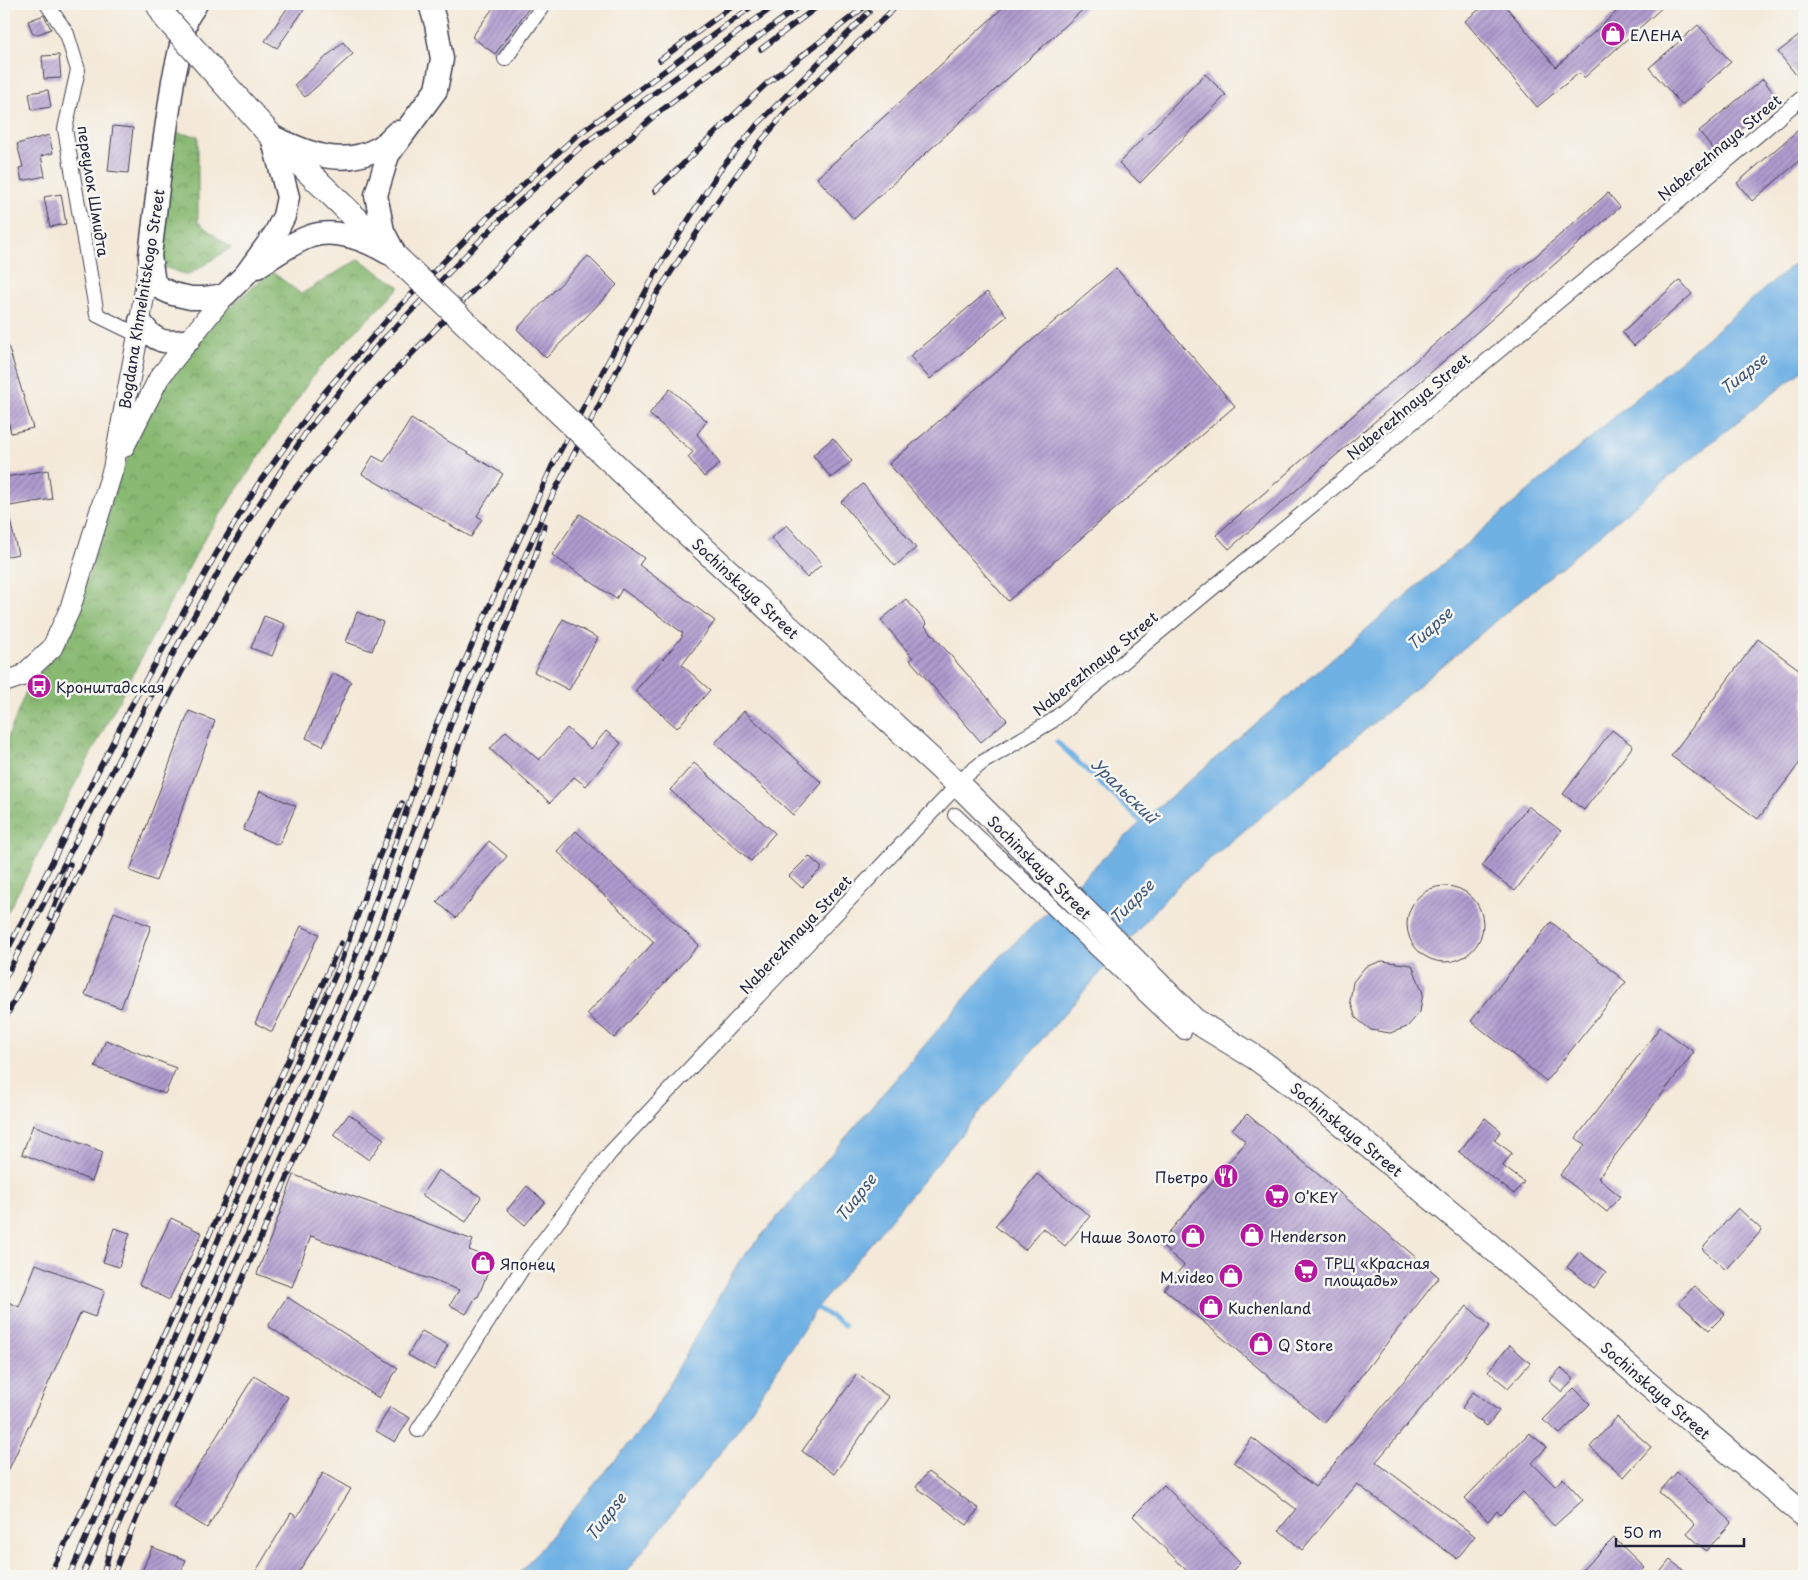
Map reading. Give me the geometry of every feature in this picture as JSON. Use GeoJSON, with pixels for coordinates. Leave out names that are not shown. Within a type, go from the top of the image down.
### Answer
{"type":"FeatureCollection","features":[{"type":"Feature","properties":{"kind":"highway","name":"Sochinskaya Street"},"geometry":{"type":"LineString","coordinates":[[158,4],[166,18],[272,137],[677,524],[960,787],[1189,1026],[1256,1058],[1309,1097],[1489,1245],[1804,1516]]}},
{"type":"Feature","properties":{"kind":"main road","name":"Bogdana Khmelnitskogo Street"},"geometry":{"type":"LineString","coordinates":[[4,682],[22,676],[52,648],[70,609],[113,469],[140,328],[173,81],[187,18],[196,4]]}},
{"type":"Feature","properties":{"kind":"main road"},"geometry":{"type":"LineString","coordinates":[[398,259],[383,231],[376,195],[388,155],[436,90],[442,58],[436,24],[430,4]]}},
{"type":"Feature","properties":{"kind":"main road"},"geometry":{"type":"LineString","coordinates":[[272,137],[312,154],[349,159],[380,147],[423,109]]}},
{"type":"Feature","properties":{"kind":"main road"},"geometry":{"type":"LineString","coordinates":[[113,469],[159,378],[225,295],[246,274],[275,234],[284,216],[288,197],[272,137]]}},
{"type":"Feature","properties":{"kind":"main road"},"geometry":{"type":"LineString","coordinates":[[246,274],[292,245],[312,236],[334,234],[355,237],[373,244],[398,259]]}},
{"type":"Feature","properties":{"kind":"main road"},"geometry":{"type":"LineString","coordinates":[[150,256],[154,282],[162,289],[191,298],[225,295]]}},
{"type":"Feature","properties":{"kind":"main road"},"geometry":{"type":"LineString","coordinates":[[140,328],[157,340],[172,343],[189,340]]}},
{"type":"Feature","properties":{"kind":"street","name":"переулок Шмидта"},"geometry":{"type":"LineString","coordinates":[[47,4],[68,34],[78,70],[65,129],[98,315],[140,328]]}},
{"type":"Feature","properties":{"kind":"street"},"geometry":{"type":"LineString","coordinates":[[505,59],[544,4]]}},
{"type":"Feature","properties":{"kind":"street","name":"Naberezhnaya Street"},"geometry":{"type":"LineString","coordinates":[[418,1430],[524,1266],[610,1152],[982,762],[1052,721],[1804,96]]}},
{"type":"Feature","properties":{"kind":"street"},"geometry":{"type":"LineString","coordinates":[[955,814],[1189,1026]]}},
{"type":"Feature","properties":{"kind":"green space"},"geometry":{"type":"Polygon","coordinates":[[[170,132],[198,136],[198,222],[231,248],[188,275],[157,265],[170,132]]]}},
{"type":"Feature","properties":{"kind":"green space"},"geometry":{"type":"Polygon","coordinates":[[[359,259],[400,287],[317,370],[204,539],[4,919],[4,747],[28,686],[66,643],[121,472],[166,380],[222,314],[271,271],[301,294],[359,259]]]}},
{"type":"Feature","properties":{"kind":"water","name":"Tuapse"},"geometry":{"type":"Polygon","coordinates":[[[1804,255],[1804,369],[1698,453],[1175,888],[1007,1079],[817,1308],[738,1430],[623,1576],[517,1576],[648,1421],[738,1263],[1002,955],[1141,822],[1804,255]]]}},
{"type":"Feature","properties":{"kind":"building"},"geometry":{"type":"Polygon","coordinates":[[[290,4],[308,4],[277,48],[265,41],[290,4]]]}},
{"type":"Feature","properties":{"kind":"building"},"geometry":{"type":"Polygon","coordinates":[[[496,4],[532,4],[495,54],[472,37],[496,4]]]}},
{"type":"Feature","properties":{"kind":"building"},"geometry":{"type":"Polygon","coordinates":[[[1007,4],[1089,4],[854,219],[817,178],[1007,4]]]}},
{"type":"Feature","properties":{"kind":"building"},"geometry":{"type":"Polygon","coordinates":[[[1486,4],[1504,4],[1556,67],[1625,4],[1666,4],[1584,78],[1579,73],[1537,107],[1465,21],[1486,4]]]}},
{"type":"Feature","properties":{"kind":"building"},"geometry":{"type":"Polygon","coordinates":[[[44,15],[51,29],[33,34],[28,21],[44,15]]]}},
{"type":"Feature","properties":{"kind":"building"},"geometry":{"type":"Polygon","coordinates":[[[1698,25],[1731,62],[1682,105],[1649,68],[1698,25]]]}},
{"type":"Feature","properties":{"kind":"building"},"geometry":{"type":"Polygon","coordinates":[[[1804,32],[1804,85],[1778,52],[1804,32]]]}},
{"type":"Feature","properties":{"kind":"building"},"geometry":{"type":"Polygon","coordinates":[[[343,42],[353,54],[305,97],[294,85],[343,42]]]}},
{"type":"Feature","properties":{"kind":"building"},"geometry":{"type":"Polygon","coordinates":[[[59,55],[61,78],[44,79],[42,56],[59,55]]]}},
{"type":"Feature","properties":{"kind":"building"},"geometry":{"type":"Polygon","coordinates":[[[1205,74],[1226,95],[1140,183],[1119,163],[1205,74]]]}},
{"type":"Feature","properties":{"kind":"building"},"geometry":{"type":"Polygon","coordinates":[[[1763,79],[1778,99],[1715,151],[1699,131],[1763,79]]]}},
{"type":"Feature","properties":{"kind":"building"},"geometry":{"type":"Polygon","coordinates":[[[48,90],[51,107],[32,110],[29,93],[48,90]]]}},
{"type":"Feature","properties":{"kind":"building"},"geometry":{"type":"Polygon","coordinates":[[[1804,125],[1804,157],[1752,201],[1737,183],[1804,125]]]}},
{"type":"Feature","properties":{"kind":"building"},"geometry":{"type":"Polygon","coordinates":[[[113,126],[133,128],[128,173],[108,171],[113,126]]]}},
{"type":"Feature","properties":{"kind":"building"},"geometry":{"type":"Polygon","coordinates":[[[49,135],[53,153],[41,156],[45,176],[22,181],[19,168],[23,167],[17,144],[49,135]]]}},
{"type":"Feature","properties":{"kind":"building"},"geometry":{"type":"Polygon","coordinates":[[[1608,193],[1620,207],[1229,549],[1216,535],[1608,193]]]}},
{"type":"Feature","properties":{"kind":"building"},"geometry":{"type":"Polygon","coordinates":[[[61,194],[66,224],[50,227],[44,197],[61,194]]]}},
{"type":"Feature","properties":{"kind":"building"},"geometry":{"type":"Polygon","coordinates":[[[588,256],[617,285],[546,358],[517,329],[588,256]]]}},
{"type":"Feature","properties":{"kind":"building"},"geometry":{"type":"Polygon","coordinates":[[[1116,268],[1235,406],[1008,601],[889,464],[1116,268]]]}},
{"type":"Feature","properties":{"kind":"building"},"geometry":{"type":"Polygon","coordinates":[[[1680,280],[1692,294],[1634,346],[1622,332],[1680,280]]]}},
{"type":"Feature","properties":{"kind":"building"},"geometry":{"type":"Polygon","coordinates":[[[987,292],[1007,316],[930,379],[910,356],[987,292]]]}},
{"type":"Feature","properties":{"kind":"building"},"geometry":{"type":"Polygon","coordinates":[[[4,345],[8,345],[33,428],[11,433],[4,401],[4,345]]]}},
{"type":"Feature","properties":{"kind":"building"},"geometry":{"type":"Polygon","coordinates":[[[670,389],[707,421],[697,434],[720,464],[704,477],[688,457],[693,452],[649,414],[670,389]]]}},
{"type":"Feature","properties":{"kind":"building"},"geometry":{"type":"Polygon","coordinates":[[[411,419],[503,474],[477,516],[482,519],[471,537],[362,474],[373,456],[384,462],[411,419]]]}},
{"type":"Feature","properties":{"kind":"building"},"geometry":{"type":"Polygon","coordinates":[[[833,438],[852,461],[831,478],[813,455],[833,438]]]}},
{"type":"Feature","properties":{"kind":"building"},"geometry":{"type":"Polygon","coordinates":[[[48,470],[52,499],[10,506],[5,477],[48,470]]]}},
{"type":"Feature","properties":{"kind":"building"},"geometry":{"type":"Polygon","coordinates":[[[863,484],[916,548],[895,566],[841,502],[863,484]]]}},
{"type":"Feature","properties":{"kind":"building"},"geometry":{"type":"Polygon","coordinates":[[[580,514],[644,558],[639,565],[715,621],[682,665],[710,690],[677,728],[635,691],[683,636],[681,635],[683,633],[622,589],[616,599],[552,555],[580,514]]]}},
{"type":"Feature","properties":{"kind":"building"},"geometry":{"type":"Polygon","coordinates":[[[4,516],[9,516],[18,554],[4,557],[4,516]]]}},
{"type":"Feature","properties":{"kind":"building"},"geometry":{"type":"Polygon","coordinates":[[[787,525],[822,564],[807,578],[771,538],[787,525]]]}},
{"type":"Feature","properties":{"kind":"building"},"geometry":{"type":"Polygon","coordinates":[[[906,599],[927,624],[925,626],[1007,720],[981,742],[910,660],[913,658],[881,620],[906,599]]]}},
{"type":"Feature","properties":{"kind":"building"},"geometry":{"type":"Polygon","coordinates":[[[357,612],[383,622],[372,651],[346,642],[357,612]]]}},
{"type":"Feature","properties":{"kind":"building"},"geometry":{"type":"Polygon","coordinates":[[[264,616],[285,624],[272,656],[251,648],[264,616]]]}},
{"type":"Feature","properties":{"kind":"building"},"geometry":{"type":"Polygon","coordinates":[[[563,619],[598,638],[569,690],[534,672],[563,619]]]}},
{"type":"Feature","properties":{"kind":"building"},"geometry":{"type":"Polygon","coordinates":[[[1758,639],[1804,673],[1804,757],[1758,819],[1671,756],[1758,639]]]}},
{"type":"Feature","properties":{"kind":"building"},"geometry":{"type":"Polygon","coordinates":[[[333,673],[351,681],[323,746],[306,738],[333,673]]]}},
{"type":"Feature","properties":{"kind":"building"},"geometry":{"type":"Polygon","coordinates":[[[189,711],[215,721],[156,881],[130,871],[189,711]]]}},
{"type":"Feature","properties":{"kind":"building"},"geometry":{"type":"Polygon","coordinates":[[[744,711],[822,783],[793,815],[715,743],[744,711]]]}},
{"type":"Feature","properties":{"kind":"building"},"geometry":{"type":"Polygon","coordinates":[[[567,728],[591,749],[606,731],[621,743],[586,786],[574,777],[550,803],[490,749],[506,731],[539,760],[567,728]]]}},
{"type":"Feature","properties":{"kind":"building"},"geometry":{"type":"Polygon","coordinates":[[[1612,730],[1633,746],[1584,810],[1563,794],[1612,730]]]}},
{"type":"Feature","properties":{"kind":"building"},"geometry":{"type":"Polygon","coordinates":[[[694,763],[775,833],[751,861],[670,790],[694,763]]]}},
{"type":"Feature","properties":{"kind":"building"},"geometry":{"type":"Polygon","coordinates":[[[260,791],[296,806],[279,845],[243,830],[260,791]]]}},
{"type":"Feature","properties":{"kind":"building"},"geometry":{"type":"Polygon","coordinates":[[[1528,806],[1561,831],[1515,891],[1482,866],[1528,806]]]}},
{"type":"Feature","properties":{"kind":"building"},"geometry":{"type":"Polygon","coordinates":[[[576,831],[699,945],[614,1038],[587,1014],[654,942],[557,851],[576,831]]]}},
{"type":"Feature","properties":{"kind":"building"},"geometry":{"type":"Polygon","coordinates":[[[489,841],[507,856],[456,918],[437,902],[489,841]]]}},
{"type":"Feature","properties":{"kind":"building"},"geometry":{"type":"Polygon","coordinates":[[[809,856],[822,868],[802,888],[789,876],[809,856]]]}},
{"type":"Feature","properties":{"kind":"building"},"geometry":{"type":"Polygon","coordinates":[[[1445,886],[1460,889],[1472,897],[1480,909],[1483,924],[1480,939],[1472,951],[1460,959],[1445,962],[1430,959],[1418,951],[1410,939],[1407,924],[1410,909],[1418,897],[1430,889],[1445,886]]]}},
{"type":"Feature","properties":{"kind":"building"},"geometry":{"type":"Polygon","coordinates":[[[114,912],[151,926],[121,1008],[85,995],[114,912]]]}},
{"type":"Feature","properties":{"kind":"building"},"geometry":{"type":"Polygon","coordinates":[[[1551,922],[1626,982],[1546,1081],[1471,1021],[1551,922]]]}},
{"type":"Feature","properties":{"kind":"building"},"geometry":{"type":"Polygon","coordinates":[[[301,926],[319,934],[272,1032],[255,1023],[301,926]]]}},
{"type":"Feature","properties":{"kind":"building"},"geometry":{"type":"Polygon","coordinates":[[[1382,961],[1412,965],[1423,993],[1420,1012],[1407,1027],[1390,1033],[1371,1030],[1356,1018],[1350,1001],[1353,982],[1365,967],[1382,961]]]}},
{"type":"Feature","properties":{"kind":"building"},"geometry":{"type":"Polygon","coordinates":[[[1660,1027],[1694,1052],[1598,1178],[1620,1196],[1607,1212],[1560,1175],[1585,1145],[1576,1138],[1660,1027]]]}},
{"type":"Feature","properties":{"kind":"building"},"geometry":{"type":"Polygon","coordinates":[[[106,1040],[176,1068],[165,1094],[95,1067],[106,1040]]]}},
{"type":"Feature","properties":{"kind":"building"},"geometry":{"type":"Polygon","coordinates":[[[349,1114],[384,1139],[369,1160],[333,1135],[349,1114]]]}},
{"type":"Feature","properties":{"kind":"building","name":"ТРЦ «Красная площадь»"},"geometry":{"type":"Polygon","coordinates":[[[1247,1114],[1439,1277],[1324,1423],[1164,1289],[1184,1265],[1159,1244],[1246,1142],[1232,1129],[1247,1114]]]}},
{"type":"Feature","properties":{"kind":"building"},"geometry":{"type":"Polygon","coordinates":[[[1485,1118],[1501,1131],[1494,1140],[1512,1153],[1503,1166],[1524,1182],[1514,1194],[1459,1152],[1485,1118]]]}},
{"type":"Feature","properties":{"kind":"building"},"geometry":{"type":"Polygon","coordinates":[[[33,1125],[103,1152],[92,1181],[22,1154],[33,1125]]]}},
{"type":"Feature","properties":{"kind":"building"},"geometry":{"type":"Polygon","coordinates":[[[438,1170],[481,1197],[466,1222],[422,1195],[438,1170]]]}},
{"type":"Feature","properties":{"kind":"building"},"geometry":{"type":"Polygon","coordinates":[[[1037,1174],[1090,1216],[1065,1246],[1043,1228],[1025,1250],[995,1226],[1037,1174]]]}},
{"type":"Feature","properties":{"kind":"building"},"geometry":{"type":"Polygon","coordinates":[[[294,1175],[473,1240],[469,1250],[493,1259],[478,1297],[476,1297],[466,1314],[450,1305],[459,1290],[311,1236],[292,1287],[257,1274],[294,1175]]]}},
{"type":"Feature","properties":{"kind":"building"},"geometry":{"type":"Polygon","coordinates":[[[527,1186],[545,1202],[525,1225],[507,1210],[527,1186]]]}},
{"type":"Feature","properties":{"kind":"building"},"geometry":{"type":"Polygon","coordinates":[[[1738,1208],[1762,1230],[1726,1270],[1702,1249],[1738,1208]]]}},
{"type":"Feature","properties":{"kind":"building"},"geometry":{"type":"Polygon","coordinates":[[[171,1218],[202,1233],[169,1300],[139,1284],[171,1218]]]}},
{"type":"Feature","properties":{"kind":"building"},"geometry":{"type":"Polygon","coordinates":[[[114,1228],[130,1233],[119,1267],[103,1262],[114,1228]]]}},
{"type":"Feature","properties":{"kind":"building"},"geometry":{"type":"Polygon","coordinates":[[[1579,1252],[1606,1272],[1594,1288],[1567,1267],[1579,1252]]]}},
{"type":"Feature","properties":{"kind":"building"},"geometry":{"type":"Polygon","coordinates":[[[36,1264],[105,1291],[95,1317],[81,1312],[4,1480],[4,1371],[10,1357],[4,1354],[4,1300],[19,1307],[36,1264]]]}},
{"type":"Feature","properties":{"kind":"building"},"geometry":{"type":"Polygon","coordinates":[[[1694,1286],[1725,1314],[1709,1330],[1679,1303],[1694,1286]]]}},
{"type":"Feature","properties":{"kind":"building"},"geometry":{"type":"Polygon","coordinates":[[[287,1297],[398,1368],[379,1398],[268,1326],[287,1297]]]}},
{"type":"Feature","properties":{"kind":"building"},"geometry":{"type":"Polygon","coordinates":[[[1467,1306],[1490,1326],[1376,1462],[1475,1536],[1457,1559],[1357,1484],[1302,1550],[1279,1530],[1296,1509],[1234,1462],[1252,1438],[1315,1487],[1467,1306]]]}},
{"type":"Feature","properties":{"kind":"building"},"geometry":{"type":"Polygon","coordinates":[[[422,1331],[448,1345],[434,1370],[408,1355],[422,1331]]]}},
{"type":"Feature","properties":{"kind":"building"},"geometry":{"type":"Polygon","coordinates":[[[1510,1345],[1530,1363],[1508,1388],[1488,1371],[1510,1345]]]}},
{"type":"Feature","properties":{"kind":"building"},"geometry":{"type":"Polygon","coordinates":[[[1561,1368],[1574,1379],[1562,1392],[1549,1381],[1561,1368]]]}},
{"type":"Feature","properties":{"kind":"building"},"geometry":{"type":"Polygon","coordinates":[[[857,1374],[889,1397],[834,1474],[802,1451],[857,1374]]]}},
{"type":"Feature","properties":{"kind":"building"},"geometry":{"type":"Polygon","coordinates":[[[254,1376],[288,1397],[207,1528],[173,1507],[254,1376]]]}},
{"type":"Feature","properties":{"kind":"building"},"geometry":{"type":"Polygon","coordinates":[[[1574,1388],[1590,1404],[1560,1434],[1543,1420],[1574,1388]]]}},
{"type":"Feature","properties":{"kind":"building"},"geometry":{"type":"Polygon","coordinates":[[[1473,1392],[1499,1411],[1487,1426],[1462,1408],[1473,1392]]]}},
{"type":"Feature","properties":{"kind":"building"},"geometry":{"type":"Polygon","coordinates":[[[390,1407],[410,1418],[395,1442],[376,1431],[390,1407]]]}},
{"type":"Feature","properties":{"kind":"building"},"geometry":{"type":"Polygon","coordinates":[[[1617,1417],[1651,1447],[1624,1477],[1590,1447],[1617,1417]]]}},
{"type":"Feature","properties":{"kind":"building"},"geometry":{"type":"Polygon","coordinates":[[[1529,1433],[1547,1447],[1532,1463],[1555,1486],[1563,1478],[1583,1500],[1554,1526],[1523,1492],[1500,1515],[1497,1511],[1488,1521],[1465,1498],[1529,1433]]]}},
{"type":"Feature","properties":{"kind":"building"},"geometry":{"type":"Polygon","coordinates":[[[928,1472],[979,1509],[967,1525],[916,1487],[928,1472]]]}},
{"type":"Feature","properties":{"kind":"building"},"geometry":{"type":"Polygon","coordinates":[[[1677,1472],[1732,1522],[1706,1551],[1687,1533],[1695,1524],[1659,1492],[1677,1472]]]}},
{"type":"Feature","properties":{"kind":"building"},"geometry":{"type":"Polygon","coordinates":[[[323,1473],[351,1489],[296,1576],[253,1576],[291,1513],[297,1517],[323,1473]]]}},
{"type":"Feature","properties":{"kind":"building"},"geometry":{"type":"Polygon","coordinates":[[[1164,1485],[1240,1563],[1227,1576],[1192,1576],[1133,1516],[1164,1485]]]}},
{"type":"Feature","properties":{"kind":"building"},"geometry":{"type":"Polygon","coordinates":[[[1614,1538],[1645,1568],[1637,1576],[1576,1576],[1614,1538]]]}},
{"type":"Feature","properties":{"kind":"building"},"geometry":{"type":"Polygon","coordinates":[[[152,1547],[186,1560],[179,1576],[140,1576],[152,1547]]]}},
{"type":"Feature","properties":{"kind":"building"},"geometry":{"type":"Polygon","coordinates":[[[1670,1560],[1691,1576],[1657,1576],[1670,1560]]]}},
{"type":"Feature","properties":{"kind":"waterway","name":"Уральский"},"geometry":{"type":"LineString","coordinates":[[1057,742],[1146,826]]}},
{"type":"Feature","properties":{"kind":"waterway"},"geometry":{"type":"LineString","coordinates":[[817,1308],[844,1325]]}},
{"type":"Feature","properties":{"kind":"railway"},"geometry":{"type":"LineString","coordinates":[[660,60],[735,4]]}},
{"type":"Feature","properties":{"kind":"railway"},"geometry":{"type":"LineString","coordinates":[[4,957],[130,708],[216,554],[258,484],[324,393],[393,313],[487,218],[575,137],[755,4]]}},
{"type":"Feature","properties":{"kind":"railway"},"geometry":{"type":"LineString","coordinates":[[4,980],[175,650],[239,535],[307,431],[377,346],[510,210],[584,144],[777,4]]}},
{"type":"Feature","properties":{"kind":"railway"},"geometry":{"type":"LineString","coordinates":[[4,1021],[182,671],[282,505],[360,407],[565,196],[654,116],[802,4]]}},
{"type":"Feature","properties":{"kind":"railway"},"geometry":{"type":"LineString","coordinates":[[761,49],[821,4]]}},
{"type":"Feature","properties":{"kind":"railway"},"geometry":{"type":"LineString","coordinates":[[655,191],[765,85],[868,4]]}},
{"type":"Feature","properties":{"kind":"railway"},"geometry":{"type":"LineString","coordinates":[[103,1576],[113,1537],[361,979],[452,721],[548,504],[656,295],[717,202],[758,145],[791,106],[899,4]]}},
{"type":"Feature","properties":{"kind":"railway"},"geometry":{"type":"LineString","coordinates":[[82,1576],[184,1352],[347,979],[433,732],[552,466],[661,263],[720,170],[757,125],[869,12]]}},
{"type":"Feature","properties":{"kind":"railway"},"geometry":{"type":"LineString","coordinates":[[113,1576],[139,1512],[374,982],[473,707],[532,566],[545,525]]}},
{"type":"Feature","properties":{"kind":"railway"},"geometry":{"type":"LineString","coordinates":[[69,1576],[339,967],[376,864],[402,803]]}},
{"type":"Feature","properties":{"kind":"railway"},"geometry":{"type":"LineString","coordinates":[[50,918],[70,864]]}},
{"type":"Feature","properties":{"kind":"railway"},"geometry":{"type":"LineString","coordinates":[[49,1576],[90,1495],[168,1326],[341,943]]}},
{"type":"Feature","properties":{"kind":"place","name":"ЕЛЕНА"},"geometry":{"type":"Point","coordinates":[1613,34]}},
{"type":"Feature","properties":{"kind":"place","name":"Кронштадская"},"geometry":{"type":"Point","coordinates":[39,686]}},
{"type":"Feature","properties":{"kind":"place","name":"Пьетро"},"geometry":{"type":"Point","coordinates":[1226,1176]}},
{"type":"Feature","properties":{"kind":"place","name":"O’KEY"},"geometry":{"type":"Point","coordinates":[1277,1196]}},
{"type":"Feature","properties":{"kind":"place","name":"Henderson"},"geometry":{"type":"Point","coordinates":[1252,1235]}},
{"type":"Feature","properties":{"kind":"place","name":"Наше Золото"},"geometry":{"type":"Point","coordinates":[1193,1236]}},
{"type":"Feature","properties":{"kind":"place","name":"Японец"},"geometry":{"type":"Point","coordinates":[483,1263]}},
{"type":"Feature","properties":{"kind":"place","name":"ТРЦ «Красная площадь»"},"geometry":{"type":"Point","coordinates":[1306,1271]}},
{"type":"Feature","properties":{"kind":"place","name":"M.video"},"geometry":{"type":"Point","coordinates":[1231,1276]}},
{"type":"Feature","properties":{"kind":"place","name":"Kuchenland"},"geometry":{"type":"Point","coordinates":[1211,1307]}},
{"type":"Feature","properties":{"kind":"place","name":"Q Store"},"geometry":{"type":"Point","coordinates":[1261,1344]}}]}
